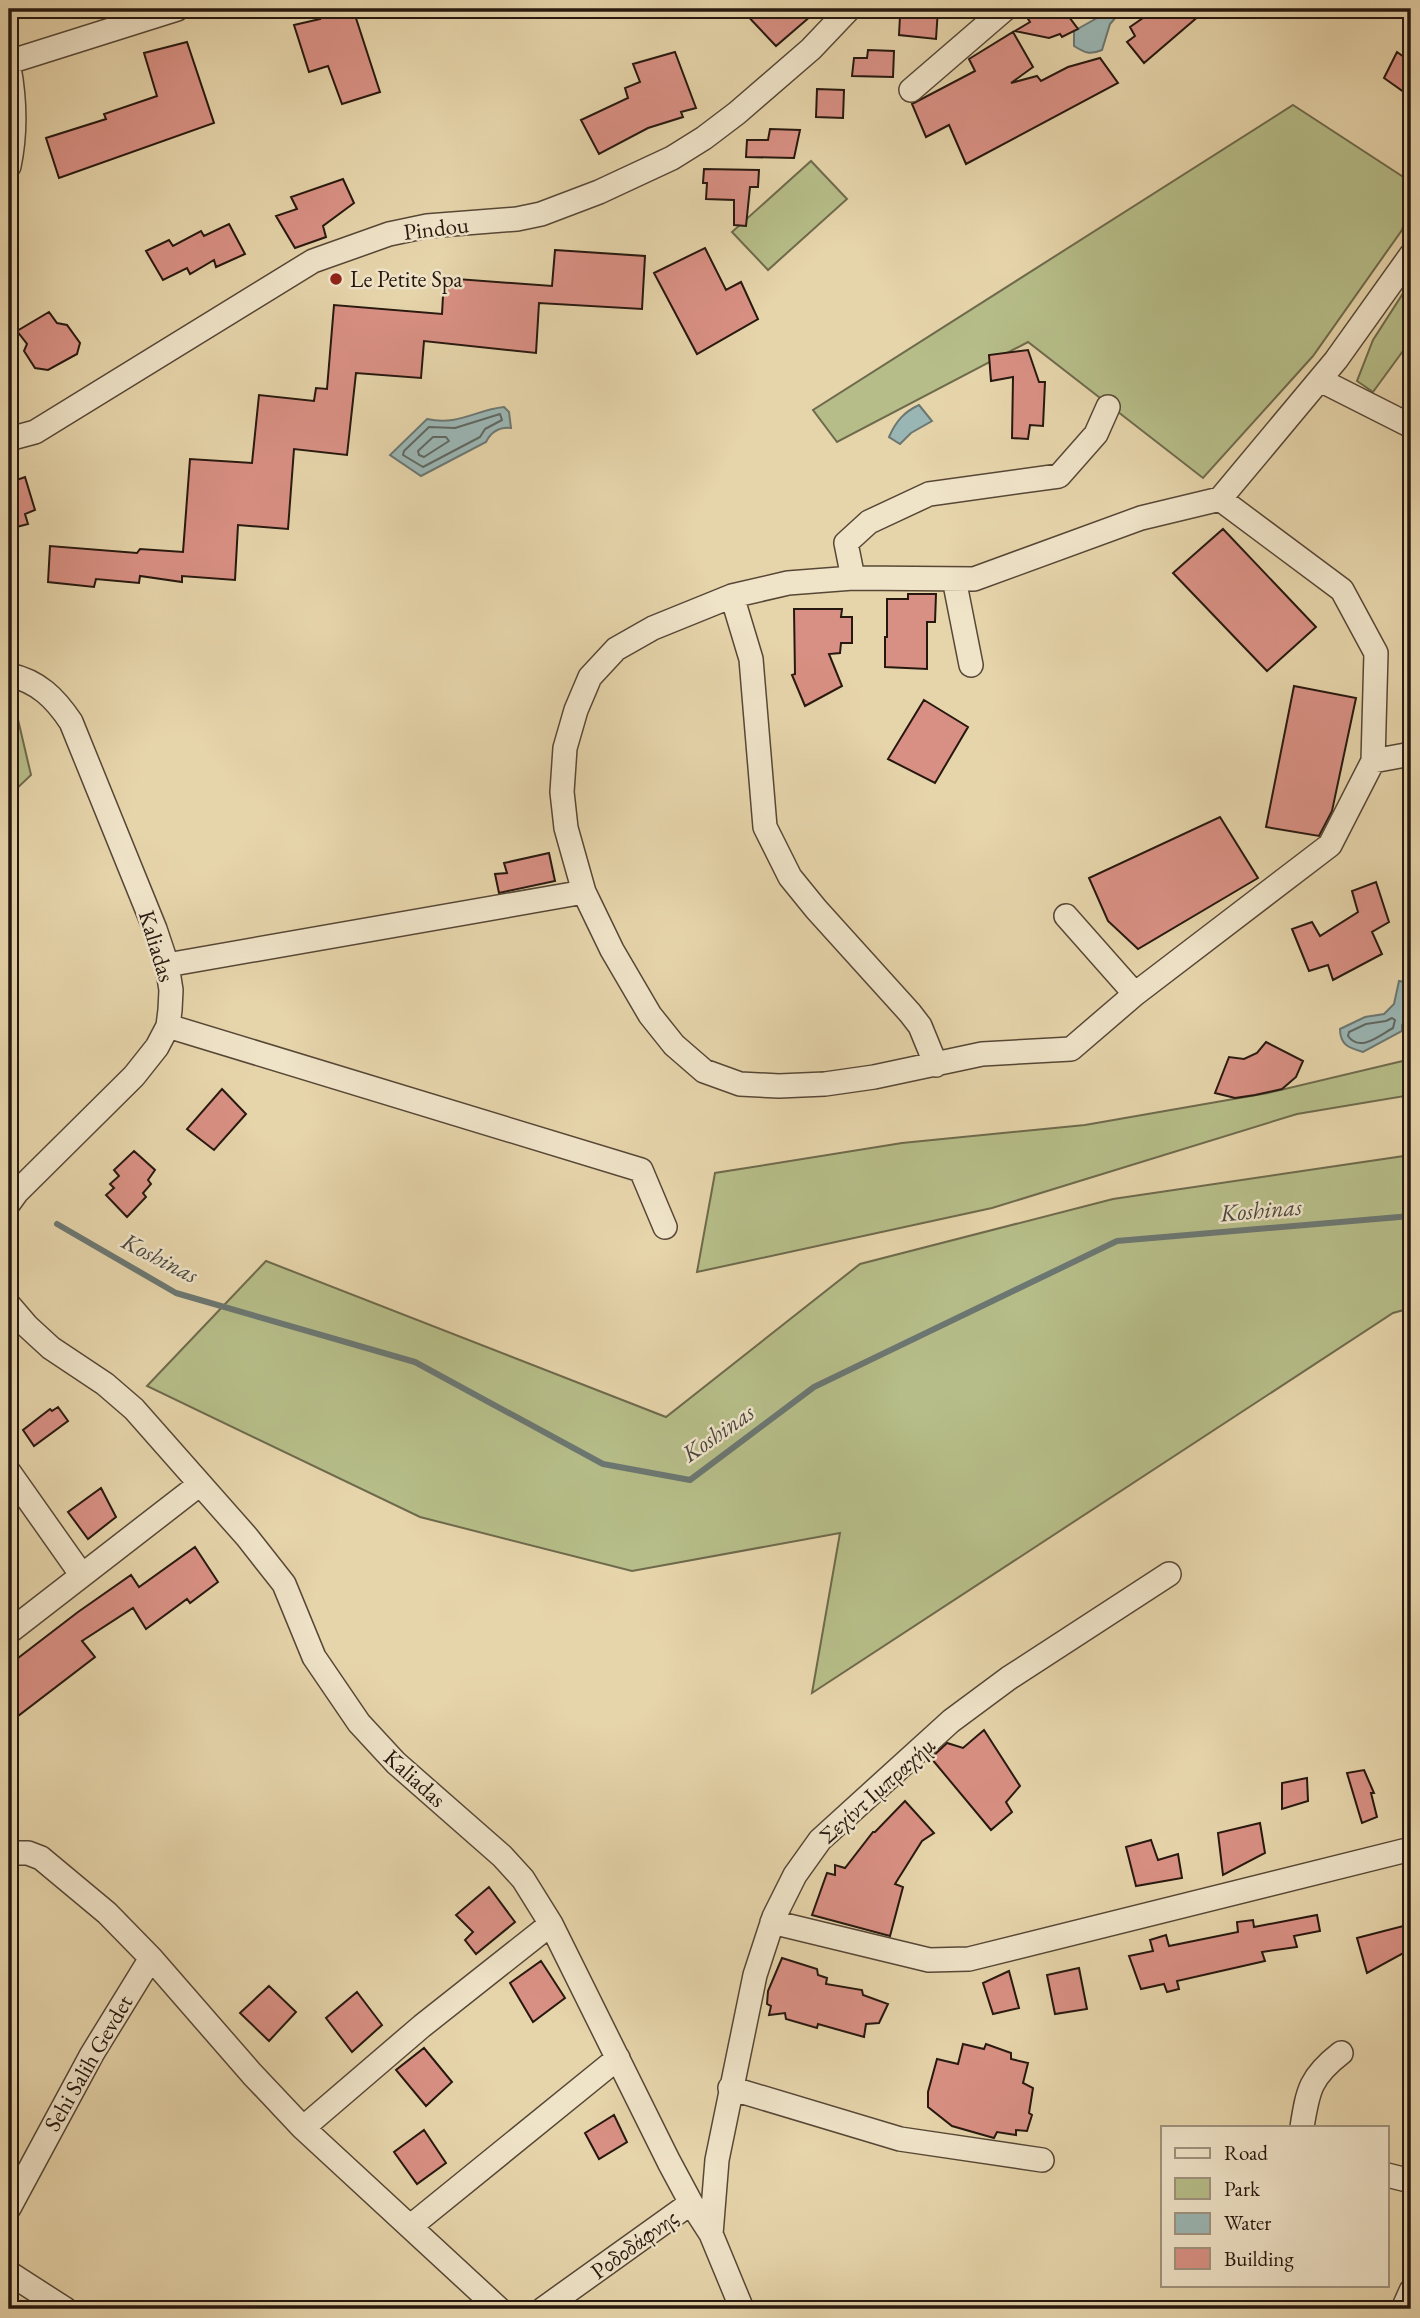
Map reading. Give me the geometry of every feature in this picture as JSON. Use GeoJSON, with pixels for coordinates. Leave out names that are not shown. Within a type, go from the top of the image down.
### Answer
{"type":"FeatureCollection","features":[{"type":"Feature","properties":{"kind":"street"},"geometry":{"type":"LineString","coordinates":[[9,62],[177,9]]}},
{"type":"Feature","properties":{"kind":"street","name":"Pindou"},"geometry":{"type":"LineString","coordinates":[[9,439],[35,432],[313,261],[349,246],[415,228],[517,219],[541,214],[599,192],[672,158],[737,113],[811,49],[849,9]]}},
{"type":"Feature","properties":{"kind":"street"},"geometry":{"type":"LineString","coordinates":[[912,90],[1005,9]]}},
{"type":"Feature","properties":{"kind":"street"},"geometry":{"type":"LineString","coordinates":[[9,67],[14,122],[9,166]]}},
{"type":"Feature","properties":{"kind":"street"},"geometry":{"type":"LineString","coordinates":[[1220,499],[1342,590],[1376,653],[1373,761],[1330,845],[1135,993],[1071,1049],[982,1054],[862,1079],[779,1086],[740,1084],[704,1071],[674,1045],[650,1015],[612,950],[584,892],[566,828],[562,792],[565,748],[576,710],[590,677],[616,649],[653,628],[732,596],[788,583],[853,578],[974,579],[1141,518],[1220,499],[1320,380],[1411,255]]}},
{"type":"Feature","properties":{"kind":"street"},"geometry":{"type":"LineString","coordinates":[[1320,380],[1411,426]]}},
{"type":"Feature","properties":{"kind":"street"},"geometry":{"type":"LineString","coordinates":[[853,578],[846,543],[869,522],[929,494],[1059,476],[1096,434],[1108,407]]}},
{"type":"Feature","properties":{"kind":"street"},"geometry":{"type":"LineString","coordinates":[[954,579],[971,665]]}},
{"type":"Feature","properties":{"kind":"street"},"geometry":{"type":"LineString","coordinates":[[732,596],[751,659],[765,827],[790,877],[920,1026],[936,1065]]}},
{"type":"Feature","properties":{"kind":"street","name":"Kaliadas"},"geometry":{"type":"LineString","coordinates":[[9,675],[27,680],[51,694],[71,722],[155,929],[167,965],[171,990],[168,1026],[157,1046],[134,1076],[9,1203]]}},
{"type":"Feature","properties":{"kind":"street"},"geometry":{"type":"LineString","coordinates":[[1373,761],[1411,754]]}},
{"type":"Feature","properties":{"kind":"street"},"geometry":{"type":"LineString","coordinates":[[167,965],[584,892]]}},
{"type":"Feature","properties":{"kind":"street"},"geometry":{"type":"LineString","coordinates":[[1066,916],[1135,993]]}},
{"type":"Feature","properties":{"kind":"street"},"geometry":{"type":"LineString","coordinates":[[168,1026],[640,1170],[665,1227]]}},
{"type":"Feature","properties":{"kind":"street","name":"Kaliadas"},"geometry":{"type":"LineString","coordinates":[[9,1305],[51,1348],[80,1366],[134,1409],[285,1584],[314,1657],[359,1723],[396,1763],[502,1856],[523,1880],[551,1924],[691,2203],[711,2234],[742,2309]]}},
{"type":"Feature","properties":{"kind":"street"},"geometry":{"type":"LineString","coordinates":[[9,1472],[81,1574]]}},
{"type":"Feature","properties":{"kind":"street"},"geometry":{"type":"LineString","coordinates":[[9,1632],[200,1484]]}},
{"type":"Feature","properties":{"kind":"street","name":"Σεχίντ Ιμπραχήμ"},"geometry":{"type":"LineString","coordinates":[[711,2234],[718,2160],[730,2088],[755,1975],[772,1922],[795,1875],[820,1840],[951,1721],[1009,1678],[1169,1574]]}},
{"type":"Feature","properties":{"kind":"street"},"geometry":{"type":"LineString","coordinates":[[772,1922],[929,1960],[969,1959],[1411,1849]]}},
{"type":"Feature","properties":{"kind":"street"},"geometry":{"type":"LineString","coordinates":[[9,1853],[28,1853],[54,1867],[107,1913],[151,1958],[303,2128],[499,2309]]}},
{"type":"Feature","properties":{"kind":"street"},"geometry":{"type":"LineString","coordinates":[[303,2128],[372,2067],[551,1924]]}},
{"type":"Feature","properties":{"kind":"street","name":"Sehi Salih Gevdet"},"geometry":{"type":"LineString","coordinates":[[9,2208],[92,2054],[151,1958]]}},
{"type":"Feature","properties":{"kind":"street"},"geometry":{"type":"LineString","coordinates":[[1302,2126],[1308,2091],[1318,2075],[1341,2053]]}},
{"type":"Feature","properties":{"kind":"street"},"geometry":{"type":"LineString","coordinates":[[411,2227],[618,2058]]}},
{"type":"Feature","properties":{"kind":"street"},"geometry":{"type":"LineString","coordinates":[[730,2088],[900,2139],[1042,2160]]}},
{"type":"Feature","properties":{"kind":"street"},"geometry":{"type":"LineString","coordinates":[[1388,2175],[1411,2181]]}},
{"type":"Feature","properties":{"kind":"street","name":"Ροδοδάφνης"},"geometry":{"type":"LineString","coordinates":[[543,2309],[691,2203]]}},
{"type":"Feature","properties":{"kind":"street"},"geometry":{"type":"LineString","coordinates":[[9,2273],[65,2309]]}},
{"type":"Feature","properties":{"kind":"street"},"geometry":{"type":"LineString","coordinates":[[1403,2309],[1411,2291]]}},
{"type":"Feature","properties":{"kind":"green space"},"geometry":{"type":"Polygon","coordinates":[[[1293,105],[1411,182],[1411,201],[1402,230],[1313,356],[1203,478],[1028,342],[837,442],[813,410],[1293,105]]]}},
{"type":"Feature","properties":{"kind":"green space"},"geometry":{"type":"Polygon","coordinates":[[[811,161],[847,199],[768,270],[732,232],[811,161]]]}},
{"type":"Feature","properties":{"kind":"green space"},"geometry":{"type":"Polygon","coordinates":[[[1411,281],[1411,340],[1373,392],[1357,381],[1373,340],[1411,281]]]}},
{"type":"Feature","properties":{"kind":"green space"},"geometry":{"type":"Polygon","coordinates":[[[16,711],[31,775],[9,796],[9,714],[16,711]]]}},
{"type":"Feature","properties":{"kind":"green space"},"geometry":{"type":"Polygon","coordinates":[[[1411,1059],[1411,1095],[1297,1114],[992,1208],[697,1272],[715,1173],[902,1143],[1085,1125],[1268,1093],[1411,1059]]]}},
{"type":"Feature","properties":{"kind":"green space"},"geometry":{"type":"Polygon","coordinates":[[[1411,1155],[1411,1308],[1393,1313],[812,1693],[840,1533],[632,1571],[420,1517],[147,1386],[266,1261],[666,1417],[860,1264],[1113,1199],[1411,1155]]]}},
{"type":"Feature","properties":{"kind":"water"},"geometry":{"type":"Polygon","coordinates":[[[1105,9],[1123,9],[1110,24],[1102,50],[1088,52],[1074,46],[1074,31],[1097,18],[1105,9]]]}},
{"type":"Feature","properties":{"kind":"water"},"geometry":{"type":"Polygon","coordinates":[[[919,405],[932,421],[911,433],[900,444],[889,437],[901,418],[919,405]]]}},
{"type":"Feature","properties":{"kind":"water"},"geometry":{"type":"Polygon","coordinates":[[[504,407],[509,412],[511,428],[496,431],[486,442],[421,476],[390,455],[427,419],[448,421],[504,407]]]}},
{"type":"Feature","properties":{"kind":"water"},"geometry":{"type":"Polygon","coordinates":[[[1399,981],[1411,983],[1411,1016],[1402,1025],[1402,1031],[1363,1052],[1346,1045],[1340,1029],[1365,1017],[1384,1014],[1394,1004],[1399,981]]]}},
{"type":"Feature","properties":{"kind":"building"},"geometry":{"type":"Polygon","coordinates":[[[316,9],[353,9],[380,92],[342,104],[328,66],[309,72],[294,25],[320,19],[316,9]]]}},
{"type":"Feature","properties":{"kind":"building"},"geometry":{"type":"Polygon","coordinates":[[[741,9],[819,9],[776,46],[741,9]]]}},
{"type":"Feature","properties":{"kind":"building"},"geometry":{"type":"Polygon","coordinates":[[[913,9],[938,9],[936,39],[899,35],[900,16],[912,17],[913,9]]]}},
{"type":"Feature","properties":{"kind":"building"},"geometry":{"type":"Polygon","coordinates":[[[1034,9],[1063,9],[1078,29],[1062,37],[1060,34],[1049,38],[1015,31],[1030,22],[1025,14],[1034,9]]]}},
{"type":"Feature","properties":{"kind":"building"},"geometry":{"type":"Polygon","coordinates":[[[1156,9],[1207,9],[1144,63],[1127,42],[1135,36],[1130,27],[1156,9]]]}},
{"type":"Feature","properties":{"kind":"building"},"geometry":{"type":"Polygon","coordinates":[[[1013,32],[1033,67],[1011,83],[1037,76],[1041,81],[1068,67],[1100,58],[1118,83],[966,164],[949,125],[926,137],[912,104],[975,71],[969,59],[1013,32]]]}},
{"type":"Feature","properties":{"kind":"building"},"geometry":{"type":"Polygon","coordinates":[[[187,42],[214,123],[59,178],[46,138],[106,119],[104,114],[157,96],[144,53],[187,42]]]}},
{"type":"Feature","properties":{"kind":"building"},"geometry":{"type":"Polygon","coordinates":[[[868,50],[894,51],[893,77],[852,76],[854,58],[867,58],[868,50]]]}},
{"type":"Feature","properties":{"kind":"building"},"geometry":{"type":"Polygon","coordinates":[[[675,52],[696,108],[681,112],[683,117],[648,128],[599,154],[581,120],[628,98],[625,88],[640,82],[633,64],[675,52]]]}},
{"type":"Feature","properties":{"kind":"building"},"geometry":{"type":"Polygon","coordinates":[[[1397,52],[1411,62],[1411,97],[1384,78],[1397,52]]]}},
{"type":"Feature","properties":{"kind":"building"},"geometry":{"type":"Polygon","coordinates":[[[817,89],[844,90],[843,118],[816,117],[817,89]]]}},
{"type":"Feature","properties":{"kind":"building"},"geometry":{"type":"Polygon","coordinates":[[[770,129],[800,130],[794,158],[746,157],[747,140],[768,140],[770,129]]]}},
{"type":"Feature","properties":{"kind":"building"},"geometry":{"type":"Polygon","coordinates":[[[704,169],[759,170],[758,187],[750,187],[746,226],[734,225],[734,200],[706,199],[704,169]]]}},
{"type":"Feature","properties":{"kind":"building"},"geometry":{"type":"Polygon","coordinates":[[[343,179],[354,203],[323,226],[326,237],[295,248],[276,216],[297,209],[291,197],[343,179]]]}},
{"type":"Feature","properties":{"kind":"building"},"geometry":{"type":"Polygon","coordinates":[[[229,224],[245,254],[216,267],[214,260],[190,274],[187,268],[163,280],[146,251],[169,240],[173,246],[201,231],[204,236],[229,224]]]}},
{"type":"Feature","properties":{"kind":"building"},"geometry":{"type":"Polygon","coordinates":[[[705,248],[726,290],[741,282],[758,319],[697,354],[654,273],[705,248]]]}},
{"type":"Feature","properties":{"kind":"building"},"geometry":{"type":"Polygon","coordinates":[[[555,250],[645,256],[642,309],[539,303],[536,353],[424,341],[421,378],[356,373],[347,455],[294,449],[288,529],[238,525],[235,580],[182,576],[182,582],[140,576],[139,583],[96,579],[94,587],[48,582],[50,546],[137,553],[140,549],[183,552],[190,459],[252,463],[259,395],[314,401],[316,388],[327,389],[334,305],[442,314],[444,278],[552,286],[555,250]]]}},
{"type":"Feature","properties":{"kind":"building"},"geometry":{"type":"Polygon","coordinates":[[[49,312],[57,323],[67,325],[80,343],[77,354],[48,370],[35,368],[24,351],[27,344],[17,331],[49,312]]]}},
{"type":"Feature","properties":{"kind":"building"},"geometry":{"type":"Polygon","coordinates":[[[1028,350],[1039,382],[1045,382],[1043,426],[1030,425],[1028,439],[1012,438],[1013,377],[991,381],[989,355],[1028,350]]]}},
{"type":"Feature","properties":{"kind":"building"},"geometry":{"type":"Polygon","coordinates":[[[12,475],[14,481],[25,477],[35,510],[25,514],[28,524],[9,529],[9,476],[12,475]]]}},
{"type":"Feature","properties":{"kind":"building"},"geometry":{"type":"Polygon","coordinates":[[[1223,529],[1316,627],[1267,671],[1173,573],[1223,529]]]}},
{"type":"Feature","properties":{"kind":"building"},"geometry":{"type":"Polygon","coordinates":[[[908,594],[936,594],[935,622],[927,622],[927,669],[885,667],[887,599],[908,599],[908,594]]]}},
{"type":"Feature","properties":{"kind":"building"},"geometry":{"type":"Polygon","coordinates":[[[794,609],[842,609],[841,617],[852,617],[852,643],[841,643],[840,653],[829,654],[842,686],[805,706],[792,675],[795,674],[794,609]]]}},
{"type":"Feature","properties":{"kind":"building"},"geometry":{"type":"Polygon","coordinates":[[[1294,686],[1356,698],[1332,811],[1319,836],[1266,827],[1294,686]]]}},
{"type":"Feature","properties":{"kind":"building"},"geometry":{"type":"Polygon","coordinates":[[[924,700],[968,727],[935,783],[888,759],[924,700]]]}},
{"type":"Feature","properties":{"kind":"building"},"geometry":{"type":"Polygon","coordinates":[[[1220,817],[1258,878],[1138,949],[1108,921],[1089,878],[1220,817]]]}},
{"type":"Feature","properties":{"kind":"building"},"geometry":{"type":"Polygon","coordinates":[[[549,853],[555,881],[499,893],[495,874],[507,873],[504,863],[549,853]]]}},
{"type":"Feature","properties":{"kind":"building"},"geometry":{"type":"Polygon","coordinates":[[[1376,882],[1389,922],[1372,932],[1382,954],[1333,980],[1328,965],[1309,971],[1292,929],[1312,922],[1320,936],[1358,912],[1352,891],[1376,882]]]}},
{"type":"Feature","properties":{"kind":"building"},"geometry":{"type":"Polygon","coordinates":[[[1266,1042],[1303,1061],[1296,1077],[1282,1089],[1255,1095],[1235,1098],[1215,1093],[1229,1057],[1244,1059],[1257,1053],[1266,1042]]]}},
{"type":"Feature","properties":{"kind":"building"},"geometry":{"type":"Polygon","coordinates":[[[222,1089],[246,1114],[214,1150],[187,1129],[222,1089]]]}},
{"type":"Feature","properties":{"kind":"building"},"geometry":{"type":"Polygon","coordinates":[[[134,1151],[155,1170],[148,1180],[151,1184],[143,1193],[146,1197],[127,1217],[106,1195],[114,1188],[110,1184],[119,1176],[114,1170],[134,1151]]]}},
{"type":"Feature","properties":{"kind":"building"},"geometry":{"type":"Polygon","coordinates":[[[58,1407],[68,1421],[34,1446],[23,1430],[50,1409],[52,1411],[58,1407]]]}},
{"type":"Feature","properties":{"kind":"building"},"geometry":{"type":"Polygon","coordinates":[[[101,1488],[116,1517],[88,1539],[68,1512],[101,1488]]]}},
{"type":"Feature","properties":{"kind":"building"},"geometry":{"type":"Polygon","coordinates":[[[195,1547],[218,1582],[190,1603],[187,1599],[146,1629],[133,1608],[82,1641],[95,1657],[18,1716],[9,1705],[9,1665],[131,1575],[139,1587],[195,1547]]]}},
{"type":"Feature","properties":{"kind":"building"},"geometry":{"type":"Polygon","coordinates":[[[984,1730],[1020,1786],[1006,1802],[1012,1812],[991,1830],[931,1758],[947,1743],[963,1748],[984,1730]]]}},
{"type":"Feature","properties":{"kind":"building"},"geometry":{"type":"Polygon","coordinates":[[[1364,1770],[1374,1793],[1371,1793],[1377,1817],[1362,1823],[1347,1773],[1364,1770]]]}},
{"type":"Feature","properties":{"kind":"building"},"geometry":{"type":"Polygon","coordinates":[[[1307,1778],[1308,1801],[1282,1809],[1282,1783],[1307,1778]]]}},
{"type":"Feature","properties":{"kind":"building"},"geometry":{"type":"Polygon","coordinates":[[[905,1801],[934,1833],[922,1841],[895,1884],[903,1887],[890,1936],[812,1915],[827,1873],[835,1875],[835,1865],[845,1868],[873,1832],[905,1801]]]}},
{"type":"Feature","properties":{"kind":"building"},"geometry":{"type":"Polygon","coordinates":[[[1260,1823],[1265,1853],[1223,1875],[1218,1833],[1260,1823]]]}},
{"type":"Feature","properties":{"kind":"building"},"geometry":{"type":"Polygon","coordinates":[[[1151,1840],[1158,1860],[1178,1854],[1182,1878],[1136,1886],[1126,1847],[1151,1840]]]}},
{"type":"Feature","properties":{"kind":"building"},"geometry":{"type":"Polygon","coordinates":[[[489,1887],[515,1922],[476,1954],[465,1940],[473,1932],[456,1915],[489,1887]]]}},
{"type":"Feature","properties":{"kind":"building"},"geometry":{"type":"Polygon","coordinates":[[[1317,1915],[1320,1931],[1294,1936],[1297,1947],[1262,1952],[1265,1961],[1177,1981],[1179,1989],[1167,1992],[1164,1984],[1141,1989],[1129,1956],[1153,1951],[1150,1940],[1166,1935],[1169,1946],[1238,1932],[1237,1922],[1253,1920],[1254,1927],[1317,1915]]]}},
{"type":"Feature","properties":{"kind":"building"},"geometry":{"type":"Polygon","coordinates":[[[1411,1924],[1411,1949],[1367,1973],[1357,1938],[1411,1924]]]}},
{"type":"Feature","properties":{"kind":"building"},"geometry":{"type":"Polygon","coordinates":[[[782,1958],[817,1969],[818,1975],[827,1978],[826,1984],[862,1990],[863,1995],[888,2004],[879,2023],[866,2024],[864,2037],[818,2024],[817,2028],[786,2019],[785,2013],[769,2015],[771,2006],[767,2004],[768,1991],[782,1958]]]}},
{"type":"Feature","properties":{"kind":"building"},"geometry":{"type":"Polygon","coordinates":[[[541,1961],[565,1998],[533,2022],[510,1983],[541,1961]]]}},
{"type":"Feature","properties":{"kind":"building"},"geometry":{"type":"Polygon","coordinates":[[[1079,1968],[1087,2009],[1055,2014],[1047,1975],[1079,1968]]]}},
{"type":"Feature","properties":{"kind":"building"},"geometry":{"type":"Polygon","coordinates":[[[1009,1971],[1019,2008],[993,2014],[983,1983],[1009,1971]]]}},
{"type":"Feature","properties":{"kind":"building"},"geometry":{"type":"Polygon","coordinates":[[[269,1986],[296,2012],[269,2041],[240,2013],[269,1986]]]}},
{"type":"Feature","properties":{"kind":"building"},"geometry":{"type":"Polygon","coordinates":[[[357,1992],[382,2025],[352,2052],[326,2018],[357,1992]]]}},
{"type":"Feature","properties":{"kind":"building"},"geometry":{"type":"Polygon","coordinates":[[[963,2044],[984,2049],[986,2044],[1011,2053],[1011,2059],[1028,2063],[1023,2083],[1033,2088],[1029,2113],[1032,2115],[1027,2131],[1016,2130],[1016,2135],[997,2132],[994,2138],[952,2126],[928,2107],[928,2092],[937,2059],[958,2064],[963,2044]]]}},
{"type":"Feature","properties":{"kind":"building"},"geometry":{"type":"Polygon","coordinates":[[[424,2048],[452,2082],[426,2106],[396,2070],[424,2048]]]}},
{"type":"Feature","properties":{"kind":"building"},"geometry":{"type":"Polygon","coordinates":[[[614,2115],[627,2142],[599,2159],[585,2133],[614,2115]]]}},
{"type":"Feature","properties":{"kind":"building"},"geometry":{"type":"Polygon","coordinates":[[[424,2130],[446,2163],[417,2184],[394,2152],[424,2130]]]}},
{"type":"Feature","properties":{"kind":"waterway","name":"Koshinas"},"geometry":{"type":"LineString","coordinates":[[57,1224],[176,1293],[415,1362],[603,1464],[690,1480],[814,1387],[1117,1241],[1411,1216]]}},
{"type":"Feature","properties":{"kind":"place","name":"Le Petite Spa"},"geometry":{"type":"Point","coordinates":[336,279]}}]}
